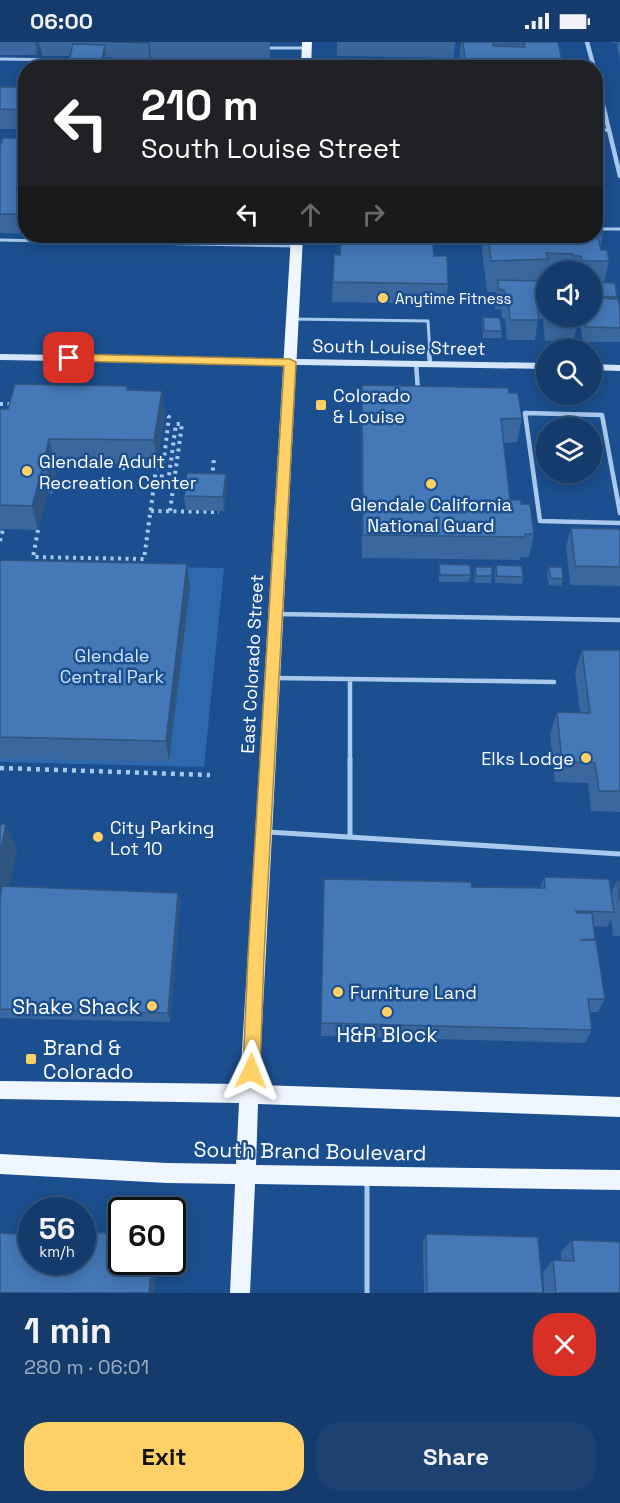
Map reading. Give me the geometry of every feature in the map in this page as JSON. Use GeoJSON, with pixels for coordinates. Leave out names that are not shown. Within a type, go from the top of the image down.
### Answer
{"type":"FeatureCollection","features":[{"type":"Feature","properties":{"kind":"main road"},"geometry":{"type":"LineString","coordinates":[[306,60],[307,45]]}},
{"type":"Feature","properties":{"kind":"main road","name":"East Colorado Street"},"geometry":{"type":"LineString","coordinates":[[240,1293],[263,831],[297,243]]}},
{"type":"Feature","properties":{"kind":"main road"},"geometry":{"type":"LineString","coordinates":[[0,1090],[251,1094],[620,1107]]}},
{"type":"Feature","properties":{"kind":"main road","name":"South Brand Boulevard"},"geometry":{"type":"LineString","coordinates":[[0,1164],[167,1173],[620,1180]]}},
{"type":"Feature","properties":{"kind":"street"},"geometry":{"type":"LineString","coordinates":[[587,42],[592,60]]}},
{"type":"Feature","properties":{"kind":"street"},"geometry":{"type":"LineString","coordinates":[[603,110],[620,176]]}},
{"type":"Feature","properties":{"kind":"street","name":"South Louise Street"},"geometry":{"type":"LineString","coordinates":[[0,357],[536,366]]}},
{"type":"Feature","properties":{"kind":"street"},"geometry":{"type":"LineString","coordinates":[[602,367],[620,368]]}},
{"type":"Feature","properties":{"kind":"lane"},"geometry":{"type":"LineString","coordinates":[[268,48],[307,45]]}},
{"type":"Feature","properties":{"kind":"lane"},"geometry":{"type":"LineString","coordinates":[[0,59],[77,60]]}},
{"type":"Feature","properties":{"kind":"lane"},"geometry":{"type":"LineString","coordinates":[[603,130],[609,130]]}},
{"type":"Feature","properties":{"kind":"lane"},"geometry":{"type":"LineString","coordinates":[[603,229],[620,229]]}},
{"type":"Feature","properties":{"kind":"lane"},"geometry":{"type":"LineString","coordinates":[[0,240],[18,240]]}},
{"type":"Feature","properties":{"kind":"lane"},"geometry":{"type":"LineString","coordinates":[[293,319],[428,321],[430,363]]}},
{"type":"Feature","properties":{"kind":"lane"},"geometry":{"type":"LineString","coordinates":[[416,363],[418,395]]}},
{"type":"Feature","properties":{"kind":"lane"},"geometry":{"type":"LineString","coordinates":[[517,407],[525,414],[602,415],[620,510]]}},
{"type":"Feature","properties":{"kind":"lane"},"geometry":{"type":"LineString","coordinates":[[525,414],[540,521],[620,523]]}},
{"type":"Feature","properties":{"kind":"lane"},"geometry":{"type":"LineString","coordinates":[[276,614],[620,620]]}},
{"type":"Feature","properties":{"kind":"lane"},"geometry":{"type":"LineString","coordinates":[[272,678],[350,681],[554,682]]}},
{"type":"Feature","properties":{"kind":"lane"},"geometry":{"type":"LineString","coordinates":[[350,681],[350,837]]}},
{"type":"Feature","properties":{"kind":"lane"},"geometry":{"type":"LineString","coordinates":[[263,831],[620,854]]}},
{"type":"Feature","properties":{"kind":"lane"},"geometry":{"type":"LineString","coordinates":[[367,1176],[367,1293]]}},
{"type":"Feature","properties":{"kind":"path"},"geometry":{"type":"LineString","coordinates":[[0,404],[13,404],[16,409]]}},
{"type":"Feature","properties":{"kind":"path"},"geometry":{"type":"LineString","coordinates":[[153,412],[165,412],[170,417],[162,482],[168,483],[176,424],[182,424],[170,511]]}},
{"type":"Feature","properties":{"kind":"path"},"geometry":{"type":"LineString","coordinates":[[211,486],[214,458]]}},
{"type":"Feature","properties":{"kind":"path"},"geometry":{"type":"LineString","coordinates":[[122,468],[163,467]]}},
{"type":"Feature","properties":{"kind":"path"},"geometry":{"type":"LineString","coordinates":[[38,530],[33,557],[144,559],[156,468]]}},
{"type":"Feature","properties":{"kind":"path"},"geometry":{"type":"LineString","coordinates":[[154,485],[192,486]]}},
{"type":"Feature","properties":{"kind":"path"},"geometry":{"type":"LineString","coordinates":[[151,511],[219,512]]}},
{"type":"Feature","properties":{"kind":"path"},"geometry":{"type":"LineString","coordinates":[[0,541],[3,529]]}},
{"type":"Feature","properties":{"kind":"path"},"geometry":{"type":"LineString","coordinates":[[0,768],[210,775]]}},
{"type":"Feature","properties":{"kind":"green space","name":"Glendale Central Park"},"geometry":{"type":"Polygon","coordinates":[[[0,564],[224,568],[204,767],[0,762],[0,564]]]}},
{"type":"Feature","properties":{"kind":"building"},"geometry":{"type":"Polygon","coordinates":[[[463,42],[493,42],[493,46],[525,47],[524,42],[558,42],[562,60],[514,60],[465,59],[463,42]]]}},
{"type":"Feature","properties":{"kind":"building"},"geometry":{"type":"Polygon","coordinates":[[[493,42],[523,42],[523,44],[493,44],[493,42]]]}},
{"type":"Feature","properties":{"kind":"building"},"geometry":{"type":"Polygon","coordinates":[[[73,44],[105,45],[102,60],[69,60],[73,44]]]}},
{"type":"Feature","properties":{"kind":"building"},"geometry":{"type":"Polygon","coordinates":[[[0,87],[18,87],[18,110],[0,109],[0,87]]]}},
{"type":"Feature","properties":{"kind":"building"},"geometry":{"type":"Polygon","coordinates":[[[3,138],[18,138],[18,214],[0,214],[0,146],[3,138]]]}},
{"type":"Feature","properties":{"kind":"building"},"geometry":{"type":"Polygon","coordinates":[[[341,243],[433,243],[434,256],[447,256],[448,284],[333,282],[334,254],[340,255],[341,243]]]}},
{"type":"Feature","properties":{"kind":"building"},"geometry":{"type":"Polygon","coordinates":[[[489,243],[599,243],[601,250],[607,250],[609,261],[582,261],[581,256],[573,254],[546,253],[548,259],[491,261],[489,243]]]}},
{"type":"Feature","properties":{"kind":"building"},"geometry":{"type":"Polygon","coordinates":[[[498,280],[536,281],[536,320],[510,320],[508,298],[505,298],[504,290],[498,289],[498,280]]]}},
{"type":"Feature","properties":{"kind":"building"},"geometry":{"type":"Polygon","coordinates":[[[602,282],[615,283],[617,297],[602,296],[602,282]]]}},
{"type":"Feature","properties":{"kind":"building"},"geometry":{"type":"Polygon","coordinates":[[[602,298],[618,299],[620,328],[586,327],[602,327],[602,298]]]}},
{"type":"Feature","properties":{"kind":"building"},"geometry":{"type":"Polygon","coordinates":[[[483,317],[500,318],[502,331],[484,331],[483,317]]]}},
{"type":"Feature","properties":{"kind":"building","name":"Glendale Adult Recreation Center"},"geometry":{"type":"Polygon","coordinates":[[[15,384],[127,386],[127,390],[162,391],[154,440],[49,439],[46,453],[51,453],[47,470],[42,470],[32,506],[0,505],[0,409],[8,409],[15,384]]]}},
{"type":"Feature","properties":{"kind":"building","name":"Glendale California National Guard"},"geometry":{"type":"Polygon","coordinates":[[[362,385],[508,388],[509,393],[518,393],[522,418],[501,419],[510,500],[521,500],[521,504],[530,504],[534,534],[525,534],[525,537],[363,535],[362,385]]]}},
{"type":"Feature","properties":{"kind":"building"},"geometry":{"type":"Polygon","coordinates":[[[187,473],[226,474],[223,497],[184,496],[187,473]]]}},
{"type":"Feature","properties":{"kind":"building"},"geometry":{"type":"Polygon","coordinates":[[[571,528],[620,529],[620,567],[575,566],[571,528]]]}},
{"type":"Feature","properties":{"kind":"building","name":"Glendale Central Park"},"geometry":{"type":"Polygon","coordinates":[[[0,560],[187,564],[166,741],[0,737],[0,560]]]}},
{"type":"Feature","properties":{"kind":"building"},"geometry":{"type":"Polygon","coordinates":[[[439,564],[470,565],[471,575],[440,575],[439,564]]]}},
{"type":"Feature","properties":{"kind":"building"},"geometry":{"type":"Polygon","coordinates":[[[496,565],[522,566],[523,577],[497,576],[496,565]]]}},
{"type":"Feature","properties":{"kind":"building"},"geometry":{"type":"Polygon","coordinates":[[[475,567],[492,567],[492,576],[476,576],[475,567]]]}},
{"type":"Feature","properties":{"kind":"building"},"geometry":{"type":"Polygon","coordinates":[[[549,567],[562,567],[563,579],[550,578],[549,567]]]}},
{"type":"Feature","properties":{"kind":"building","name":"Elks Lodge"},"geometry":{"type":"Polygon","coordinates":[[[582,650],[620,650],[620,791],[599,791],[595,763],[562,762],[557,712],[590,713],[582,650]]]}},
{"type":"Feature","properties":{"kind":"building"},"geometry":{"type":"Polygon","coordinates":[[[0,824],[6,824],[0,855],[0,824]]]}},
{"type":"Feature","properties":{"kind":"building"},"geometry":{"type":"Polygon","coordinates":[[[544,877],[609,879],[614,912],[576,911],[577,913],[592,913],[595,939],[580,940],[596,940],[605,999],[588,999],[592,1030],[321,1023],[324,879],[471,882],[472,887],[545,888],[544,877]]]}},
{"type":"Feature","properties":{"kind":"building"},"geometry":{"type":"Polygon","coordinates":[[[617,881],[620,881],[620,901],[617,881]]]}},
{"type":"Feature","properties":{"kind":"building"},"geometry":{"type":"Polygon","coordinates":[[[2,886],[178,893],[168,1013],[0,1009],[0,898],[2,886]]]}},
{"type":"Feature","properties":{"kind":"building"},"geometry":{"type":"Polygon","coordinates":[[[0,1233],[18,1234],[18,1275],[96,1275],[96,1233],[108,1233],[108,1275],[151,1275],[149,1293],[0,1293],[0,1233]]]}},
{"type":"Feature","properties":{"kind":"building"},"geometry":{"type":"Polygon","coordinates":[[[426,1234],[538,1237],[543,1293],[427,1293],[426,1234]]]}},
{"type":"Feature","properties":{"kind":"building"},"geometry":{"type":"Polygon","coordinates":[[[572,1240],[620,1242],[620,1293],[556,1293],[553,1260],[574,1261],[572,1240]]]}},
{"type":"Feature","properties":{"kind":"place","name":"Anytime Fitness"},"geometry":{"type":"Point","coordinates":[383,298]}},
{"type":"Feature","properties":{"kind":"place","name":"Colorado & Louise"},"geometry":{"type":"Point","coordinates":[321,405]}},
{"type":"Feature","properties":{"kind":"place","name":"Glendale Adult Recreation Center"},"geometry":{"type":"Point","coordinates":[27,471]}},
{"type":"Feature","properties":{"kind":"place","name":"Glendale California National Guard"},"geometry":{"type":"Point","coordinates":[431,484]}},
{"type":"Feature","properties":{"kind":"place","name":"Elks Lodge"},"geometry":{"type":"Point","coordinates":[586,758]}},
{"type":"Feature","properties":{"kind":"place","name":"City Parking Lot 10"},"geometry":{"type":"Point","coordinates":[98,837]}},
{"type":"Feature","properties":{"kind":"place","name":"Furniture Land"},"geometry":{"type":"Point","coordinates":[338,992]}},
{"type":"Feature","properties":{"kind":"place","name":"Shake Shack"},"geometry":{"type":"Point","coordinates":[152,1006]}},
{"type":"Feature","properties":{"kind":"place","name":"H&R Block"},"geometry":{"type":"Point","coordinates":[387,1012]}},
{"type":"Feature","properties":{"kind":"place","name":"Brand & Colorado"},"geometry":{"type":"Point","coordinates":[31,1059]}},
{"type":"Feature","properties":{"kind":"route"},"geometry":{"type":"LineString","coordinates":[[69,358],[290,362],[251,1071]]}}]}
